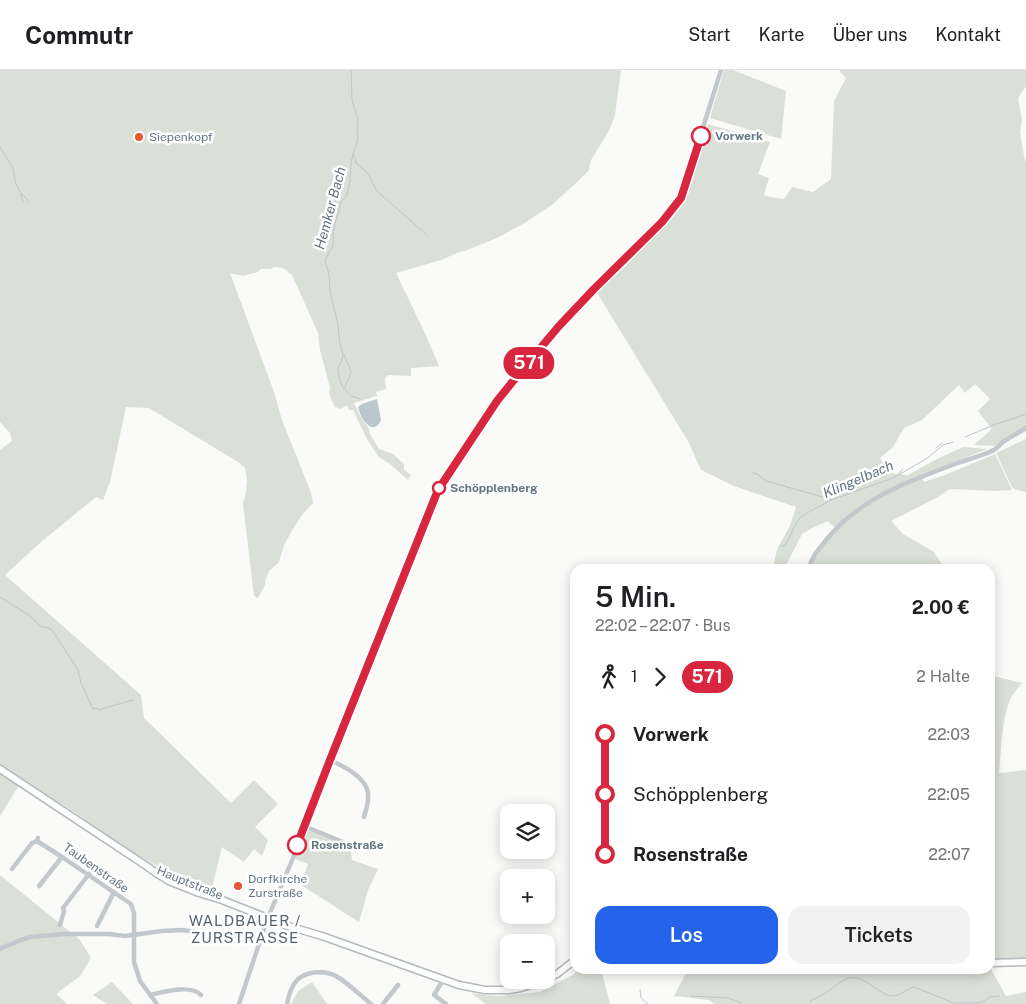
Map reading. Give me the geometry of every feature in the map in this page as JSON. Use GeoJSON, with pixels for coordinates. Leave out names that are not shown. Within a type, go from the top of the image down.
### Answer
{"type":"FeatureCollection","features":[{"type":"Feature","properties":{"kind":"main road","name":"Hauptstraße"},"geometry":{"type":"LineString","coordinates":[[0,769],[169,881],[305,932],[371,953]]}},
{"type":"Feature","properties":{"kind":"main road","name":"Hauptstraße"},"geometry":{"type":"LineString","coordinates":[[268,917],[326,933],[371,953]]}},
{"type":"Feature","properties":{"kind":"main road"},"geometry":{"type":"LineString","coordinates":[[371,953],[472,989],[496,991],[513,989]]}},
{"type":"Feature","properties":{"kind":"main road"},"geometry":{"type":"LineString","coordinates":[[995,963],[1026,962]]}},
{"type":"Feature","properties":{"kind":"main road"},"geometry":{"type":"LineString","coordinates":[[555,975],[570,964]]}},
{"type":"Feature","properties":{"kind":"street"},"geometry":{"type":"LineString","coordinates":[[239,1004],[268,917],[438,490],[497,401],[522,370],[559,326],[662,222],[681,198],[721,70]]}},
{"type":"Feature","properties":{"kind":"street"},"geometry":{"type":"LineString","coordinates":[[810,564],[816,552],[836,528],[867,503],[898,486],[994,450],[1026,428]]}},
{"type":"Feature","properties":{"kind":"street"},"geometry":{"type":"LineString","coordinates":[[330,760],[340,764],[366,786],[369,795],[364,818]]}},
{"type":"Feature","properties":{"kind":"street"},"geometry":{"type":"LineString","coordinates":[[304,826],[354,847]]}},
{"type":"Feature","properties":{"kind":"street","name":"Taubenstraße"},"geometry":{"type":"LineString","coordinates":[[12,870],[32,843],[38,840],[130,904],[134,913],[134,962],[140,981],[157,1004]]}},
{"type":"Feature","properties":{"kind":"street"},"geometry":{"type":"LineString","coordinates":[[39,886],[62,857]]}},
{"type":"Feature","properties":{"kind":"street"},"geometry":{"type":"LineString","coordinates":[[60,925],[64,911],[63,908],[89,874]]}},
{"type":"Feature","properties":{"kind":"street"},"geometry":{"type":"LineString","coordinates":[[97,926],[114,892]]}},
{"type":"Feature","properties":{"kind":"street"},"geometry":{"type":"LineString","coordinates":[[0,949],[18,941],[38,936],[64,934],[125,936],[182,930],[231,938]]}},
{"type":"Feature","properties":{"kind":"street"},"geometry":{"type":"LineString","coordinates":[[286,1004],[291,990],[298,980],[316,972],[325,972],[337,977],[364,1002],[371,1004]]}},
{"type":"Feature","properties":{"kind":"street"},"geometry":{"type":"LineString","coordinates":[[443,980],[434,995],[446,1004]]}},
{"type":"Feature","properties":{"kind":"street"},"geometry":{"type":"LineString","coordinates":[[383,1004],[398,985]]}},
{"type":"Feature","properties":{"kind":"street"},"geometry":{"type":"LineString","coordinates":[[150,995],[181,989],[198,992],[201,995]]}},
{"type":"Feature","properties":{"kind":"shaded area"},"geometry":{"type":"Polygon","coordinates":[[[0,70],[621,70],[615,115],[609,131],[591,160],[589,170],[553,204],[523,224],[497,238],[441,260],[396,273],[439,366],[411,368],[411,376],[388,375],[385,378],[386,389],[376,392],[377,396],[354,403],[379,449],[393,454],[404,464],[404,470],[411,475],[408,480],[379,457],[367,439],[353,410],[349,410],[347,405],[341,409],[335,407],[329,394],[330,388],[320,350],[318,333],[292,275],[283,268],[275,267],[261,269],[258,272],[243,276],[230,273],[274,392],[282,420],[310,490],[313,503],[293,529],[284,545],[279,562],[269,571],[265,585],[258,598],[254,596],[243,504],[247,479],[245,468],[149,408],[126,407],[110,482],[103,500],[96,497],[41,542],[5,575],[141,695],[144,718],[231,803],[254,780],[278,804],[255,827],[268,840],[262,856],[254,849],[244,862],[222,847],[212,888],[201,884],[201,882],[184,878],[152,863],[62,804],[53,803],[19,785],[0,816],[0,450],[12,441],[10,433],[0,422],[0,70]]]}},
{"type":"Feature","properties":{"kind":"shaded area"},"geometry":{"type":"Polygon","coordinates":[[[724,70],[733,70],[786,91],[781,139],[710,118],[724,70]]]}},
{"type":"Feature","properties":{"kind":"shaded area"},"geometry":{"type":"Polygon","coordinates":[[[839,70],[1026,70],[1026,86],[1018,98],[1022,120],[1020,133],[1026,162],[1026,431],[995,446],[974,445],[992,429],[978,411],[990,399],[975,384],[965,393],[959,385],[922,420],[904,428],[893,447],[880,458],[890,473],[908,475],[963,447],[987,449],[922,476],[924,482],[995,454],[1012,490],[950,489],[891,521],[903,534],[934,552],[942,564],[810,564],[835,528],[828,521],[802,534],[787,564],[774,564],[777,549],[790,526],[796,507],[734,486],[701,470],[689,443],[596,291],[684,202],[693,167],[708,124],[770,142],[758,174],[769,178],[764,195],[784,199],[792,187],[813,192],[831,179],[834,101],[846,78],[839,70]]]}},
{"type":"Feature","properties":{"kind":"shaded area"},"geometry":{"type":"Polygon","coordinates":[[[377,399],[381,420],[378,425],[371,427],[364,421],[358,407],[377,399]]]}},
{"type":"Feature","properties":{"kind":"shaded area"},"geometry":{"type":"Polygon","coordinates":[[[1026,439],[1026,492],[1012,487],[996,453],[1026,439]]]}},
{"type":"Feature","properties":{"kind":"shaded area"},"geometry":{"type":"Polygon","coordinates":[[[995,676],[1022,683],[1012,696],[1006,712],[1002,733],[999,773],[1026,770],[1026,959],[995,960],[995,676]]]}},
{"type":"Feature","properties":{"kind":"shaded area"},"geometry":{"type":"Polygon","coordinates":[[[304,826],[350,845],[352,860],[378,869],[368,890],[359,922],[301,885],[308,864],[293,858],[304,826]]]}},
{"type":"Feature","properties":{"kind":"shaded area"},"geometry":{"type":"Polygon","coordinates":[[[0,875],[80,940],[91,958],[80,976],[56,994],[67,1004],[0,1004],[0,875]]]}},
{"type":"Feature","properties":{"kind":"shaded area"},"geometry":{"type":"Polygon","coordinates":[[[574,974],[602,974],[610,1004],[486,1004],[471,993],[499,996],[555,989],[555,984],[574,974]]]}},
{"type":"Feature","properties":{"kind":"shaded area"},"geometry":{"type":"Polygon","coordinates":[[[685,974],[994,974],[1006,996],[1026,992],[1026,1004],[714,1004],[709,1000],[674,996],[685,974]]]}},
{"type":"Feature","properties":{"kind":"shaded area"},"geometry":{"type":"Polygon","coordinates":[[[112,982],[133,1004],[107,1004],[93,995],[112,982]]]}},
{"type":"Feature","properties":{"kind":"shaded area"},"geometry":{"type":"Polygon","coordinates":[[[312,982],[327,1004],[291,1004],[298,991],[312,982]]]}},
{"type":"Feature","properties":{"kind":"waterway","name":"Hemker Bach"},"geometry":{"type":"LineString","coordinates":[[351,70],[352,100],[358,120],[358,139],[351,162],[347,195],[341,202],[333,231],[333,245],[325,261],[343,354],[338,369],[339,378],[342,386],[351,396],[360,399]]}},
{"type":"Feature","properties":{"kind":"waterway"},"geometry":{"type":"LineString","coordinates":[[0,147],[13,168],[16,184],[20,192],[29,201]]}},
{"type":"Feature","properties":{"kind":"waterway"},"geometry":{"type":"LineString","coordinates":[[353,154],[357,164],[369,174],[378,192],[427,235]]}},
{"type":"Feature","properties":{"kind":"waterway"},"geometry":{"type":"LineString","coordinates":[[21,194],[23,201]]}},
{"type":"Feature","properties":{"kind":"waterway"},"geometry":{"type":"LineString","coordinates":[[344,355],[351,372],[345,387]]}},
{"type":"Feature","properties":{"kind":"waterway","name":"Klingelbach"},"geometry":{"type":"LineString","coordinates":[[965,437],[1026,414]]}},
{"type":"Feature","properties":{"kind":"waterway","name":"Klingelbach"},"geometry":{"type":"LineString","coordinates":[[782,546],[786,545],[795,525],[807,513],[831,500],[893,478],[926,459],[943,445],[953,442]]}},
{"type":"Feature","properties":{"kind":"waterway","name":"Klingelbach"},"geometry":{"type":"LineString","coordinates":[[936,448],[942,443]]}},
{"type":"Feature","properties":{"kind":"waterway","name":"Klingelbach"},"geometry":{"type":"LineString","coordinates":[[899,473],[903,469]]}},
{"type":"Feature","properties":{"kind":"waterway"},"geometry":{"type":"LineString","coordinates":[[753,473],[766,481],[830,499]]}},
{"type":"Feature","properties":{"kind":"waterway"},"geometry":{"type":"LineString","coordinates":[[0,597],[30,616],[40,626],[52,630],[78,670],[81,683],[93,709],[97,708],[98,710],[133,700]]}},
{"type":"Feature","properties":{"kind":"waterway"},"geometry":{"type":"LineString","coordinates":[[810,1001],[850,978],[861,979],[887,995],[892,996],[914,987],[954,1003],[976,1003],[990,997],[999,996]]}},
{"type":"Feature","properties":{"kind":"waterway"},"geometry":{"type":"LineString","coordinates":[[640,990],[641,998],[648,1004]]}},
{"type":"Feature","properties":{"kind":"waterway"},"geometry":{"type":"LineString","coordinates":[[691,996],[728,998],[741,1003]]}},
{"type":"Feature","properties":{"kind":"bus line","name":"571"},"geometry":{"type":"LineString","coordinates":[[297,845],[438,490],[497,401],[522,370],[559,326],[662,222],[681,198],[701,136]]}},
{"type":"Feature","properties":{"kind":"place","name":"Vorwerk"},"geometry":{"type":"Point","coordinates":[701,136]}},
{"type":"Feature","properties":{"kind":"place","name":"Siepenkopf"},"geometry":{"type":"Point","coordinates":[139,137]}},
{"type":"Feature","properties":{"kind":"place","name":"Schöpplenberg"},"geometry":{"type":"Point","coordinates":[439,488]}},
{"type":"Feature","properties":{"kind":"place","name":"Rosenstraße"},"geometry":{"type":"Point","coordinates":[297,845]}},
{"type":"Feature","properties":{"kind":"place","name":"Dorfkirche Zurstraße"},"geometry":{"type":"Point","coordinates":[238,886]}},
{"type":"Feature","properties":{"kind":"district","name":"WALDBAUER / ZURSTRASSE"},"geometry":{"type":"Point","coordinates":[245,928]}}]}
